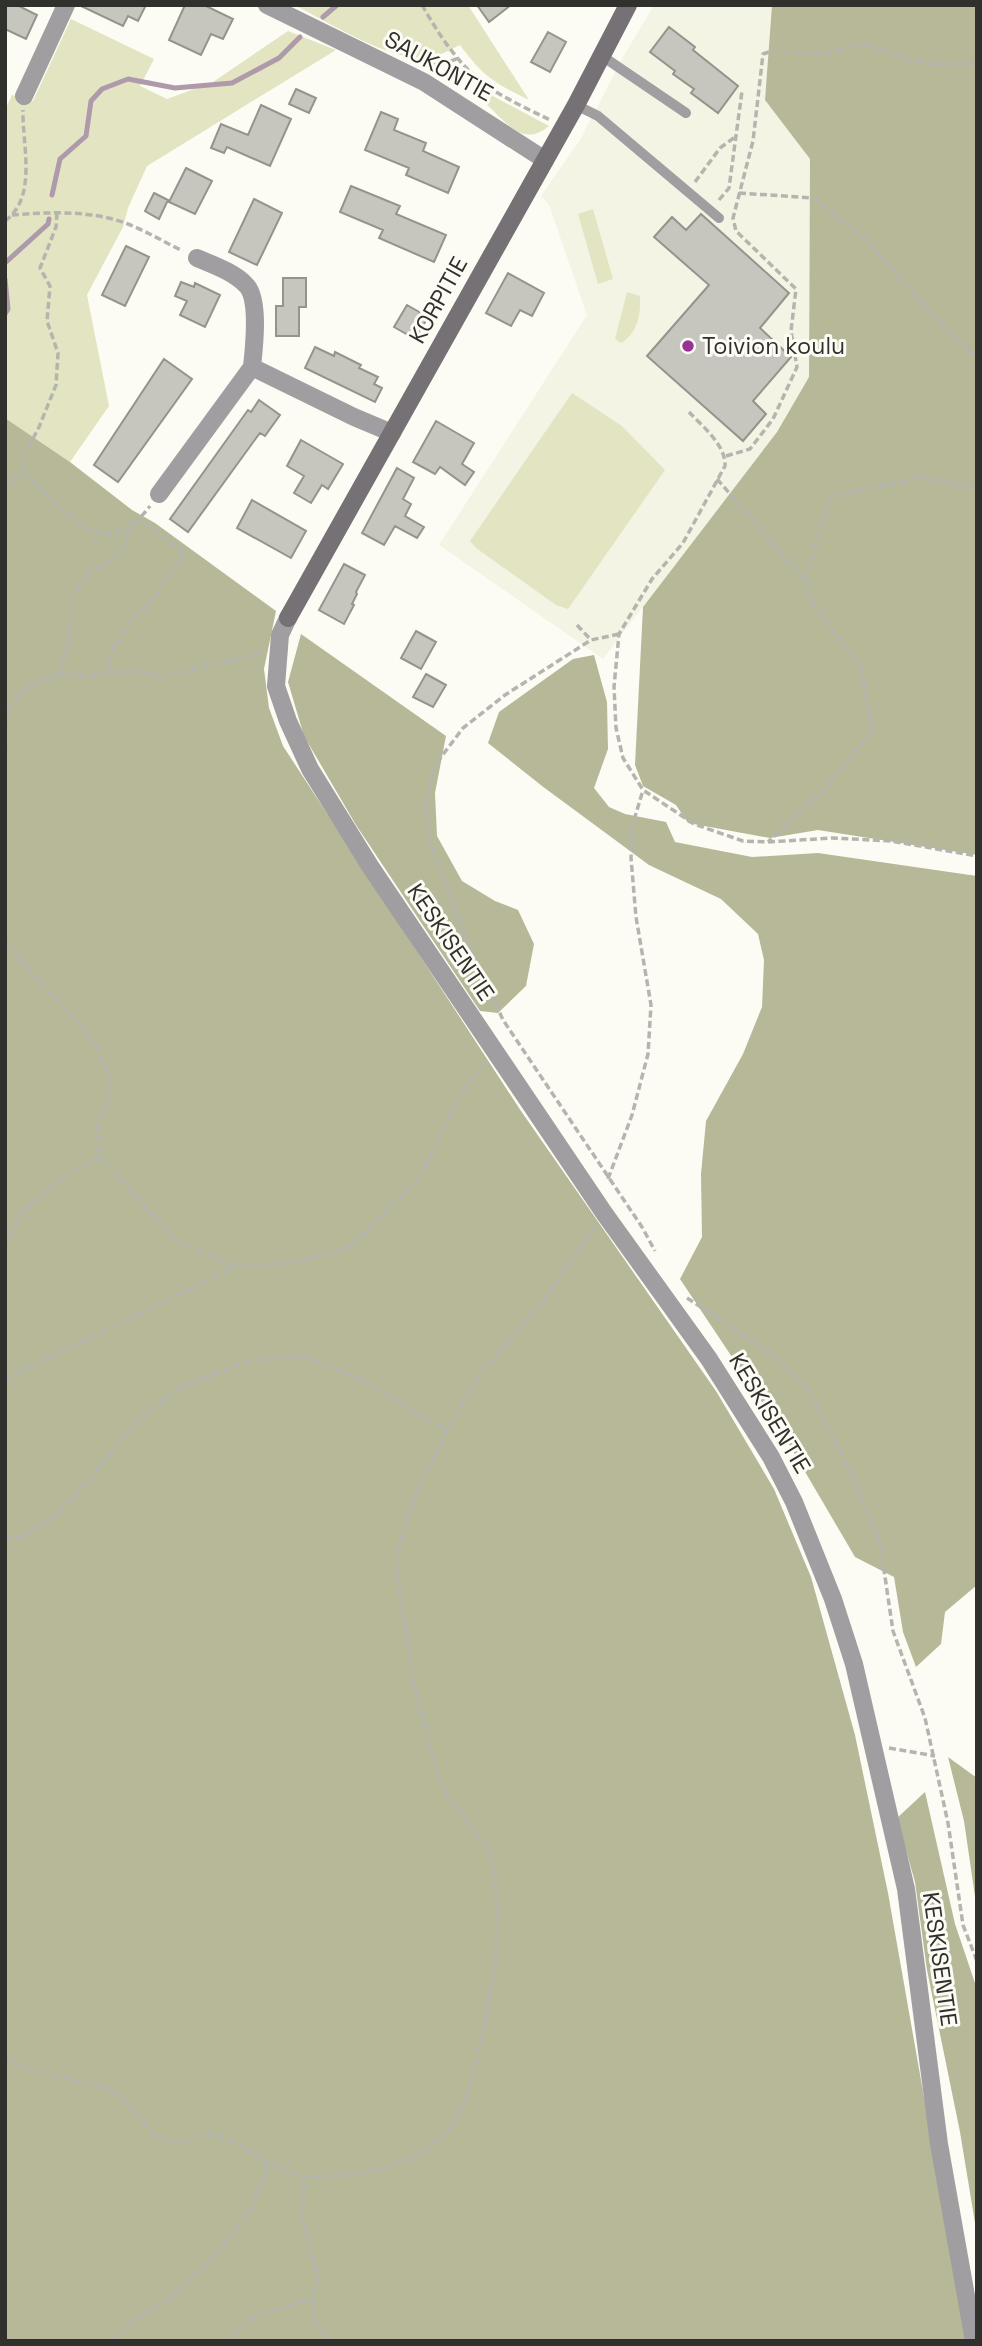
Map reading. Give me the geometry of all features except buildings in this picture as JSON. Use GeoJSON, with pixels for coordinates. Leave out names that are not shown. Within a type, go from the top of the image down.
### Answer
{"type":"FeatureCollection","features":[{"type":"Feature","properties":{"kind":"street"},"geometry":{"type":"LineString","coordinates":[[24,96],[66,5]]}},
{"type":"Feature","properties":{"kind":"street","name":"SAUKONTIE"},"geometry":{"type":"LineString","coordinates":[[267,5],[424,82],[545,160]]}},
{"type":"Feature","properties":{"kind":"street","name":"KORPITIE"},"geometry":{"type":"LineString","coordinates":[[288,618],[564,127],[628,5]]}},
{"type":"Feature","properties":{"kind":"street"},"geometry":{"type":"LineString","coordinates":[[159,494],[252,367],[255,339],[252,294],[243,282],[197,258]]}},
{"type":"Feature","properties":{"kind":"street"},"geometry":{"type":"LineString","coordinates":[[252,367],[391,433]]}},
{"type":"Feature","properties":{"kind":"street","name":"KESKISENTIE"},"geometry":{"type":"LineString","coordinates":[[288,618],[280,635],[276,686],[310,769],[370,866],[604,1213],[709,1359],[771,1457],[794,1502],[833,1599],[850,1651],[906,1889],[939,2144],[974,2341]]}},
{"type":"Feature","properties":{"kind":"lane"},"geometry":{"type":"LineString","coordinates":[[602,56],[686,113]]}},
{"type":"Feature","properties":{"kind":"lane"},"geometry":{"type":"LineString","coordinates":[[576,105],[598,116],[719,218]]}},
{"type":"Feature","properties":{"kind":"path"},"geometry":{"type":"LineString","coordinates":[[422,5],[434,26],[465,66],[484,84],[564,127]]}},
{"type":"Feature","properties":{"kind":"path"},"geometry":{"type":"LineString","coordinates":[[725,456],[750,449],[774,419],[797,367],[791,331],[796,289],[736,231],[733,218],[753,141],[763,54],[824,53],[864,44],[926,64],[970,64],[977,58]]}},
{"type":"Feature","properties":{"kind":"path"},"geometry":{"type":"LineString","coordinates":[[710,211],[729,188],[742,92]]}},
{"type":"Feature","properties":{"kind":"path"},"geometry":{"type":"LineString","coordinates":[[5,220],[12,215],[23,197],[24,96]]}},
{"type":"Feature","properties":{"kind":"path"},"geometry":{"type":"LineString","coordinates":[[688,192],[720,148],[735,137]]}},
{"type":"Feature","properties":{"kind":"path"},"geometry":{"type":"LineString","coordinates":[[739,194],[814,198],[869,242],[926,308],[977,357]]}},
{"type":"Feature","properties":{"kind":"path"},"geometry":{"type":"LineString","coordinates":[[5,489],[22,471],[23,456],[56,385],[58,353],[47,321],[50,286],[40,268],[56,227],[57,213]]}},
{"type":"Feature","properties":{"kind":"path"},"geometry":{"type":"LineString","coordinates":[[12,215],[84,214],[126,223],[197,258]]}},
{"type":"Feature","properties":{"kind":"path"},"geometry":{"type":"LineString","coordinates":[[689,412],[725,456],[725,466],[683,543],[652,579],[618,634],[614,687],[616,728],[623,758],[643,790],[694,824],[743,841],[832,838],[891,841],[977,856]]}},
{"type":"Feature","properties":{"kind":"path"},"geometry":{"type":"LineString","coordinates":[[22,471],[94,534],[118,533],[130,527],[139,520],[159,494]]}},
{"type":"Feature","properties":{"kind":"path"},"geometry":{"type":"LineString","coordinates":[[805,580],[830,496],[921,477],[977,488]]}},
{"type":"Feature","properties":{"kind":"path"},"geometry":{"type":"LineString","coordinates":[[717,479],[805,580],[811,602],[861,667],[872,730],[828,786],[768,842]]}},
{"type":"Feature","properties":{"kind":"path"},"geometry":{"type":"LineString","coordinates":[[109,673],[107,663],[114,646],[123,637],[129,623],[151,602],[185,553],[139,520]]}},
{"type":"Feature","properties":{"kind":"path"},"geometry":{"type":"LineString","coordinates":[[60,673],[69,641],[72,599],[89,572],[110,561],[124,545],[130,527]]}},
{"type":"Feature","properties":{"kind":"path"},"geometry":{"type":"LineString","coordinates":[[577,625],[591,640]]}},
{"type":"Feature","properties":{"kind":"path"},"geometry":{"type":"LineString","coordinates":[[618,634],[591,640],[505,695],[463,728],[435,765],[425,805],[430,840],[456,914],[503,1020],[642,1227],[657,1255]]}},
{"type":"Feature","properties":{"kind":"path"},"geometry":{"type":"LineString","coordinates":[[5,761],[6,707],[30,686],[60,673],[90,677],[134,671],[163,677],[278,649]]}},
{"type":"Feature","properties":{"kind":"path"},"geometry":{"type":"LineString","coordinates":[[608,1179],[632,1115],[648,1054],[650,1005],[636,917],[631,858],[632,827],[643,790]]}},
{"type":"Feature","properties":{"kind":"path"},"geometry":{"type":"LineString","coordinates":[[5,945],[11,947],[41,984],[78,1021],[105,1065],[109,1074],[108,1101],[97,1129],[101,1157],[174,1240],[236,1267]]}},
{"type":"Feature","properties":{"kind":"path"},"geometry":{"type":"LineString","coordinates":[[5,1379],[236,1267],[299,1262],[350,1247],[420,1178],[460,1094],[495,1050]]}},
{"type":"Feature","properties":{"kind":"path"},"geometry":{"type":"LineString","coordinates":[[5,1245],[22,1212],[66,1175],[101,1157]]}},
{"type":"Feature","properties":{"kind":"path"},"geometry":{"type":"LineString","coordinates":[[5,2056],[18,2065],[113,2091],[155,2137],[178,2143],[208,2134],[235,2142],[269,2164],[304,2178],[387,2168],[422,2153],[449,2129],[466,2099],[483,2034],[496,1963],[497,1906],[494,1865],[487,1847],[448,1797],[438,1776],[414,1686],[398,1582],[399,1544],[418,1488],[482,1371],[543,1301],[604,1213]]}},
{"type":"Feature","properties":{"kind":"path"},"geometry":{"type":"LineString","coordinates":[[687,1298],[771,1355],[809,1391],[852,1474],[880,1543],[893,1631],[925,1718],[935,1756],[964,1925],[976,1959]]}},
{"type":"Feature","properties":{"kind":"path"},"geometry":{"type":"LineString","coordinates":[[5,1537],[20,1538],[54,1518],[101,1466],[137,1420],[181,1387],[252,1360],[306,1357],[361,1380],[421,1417],[448,1429]]}},
{"type":"Feature","properties":{"kind":"path"},"geometry":{"type":"LineString","coordinates":[[873,1745],[935,1756]]}},
{"type":"Feature","properties":{"kind":"path"},"geometry":{"type":"LineString","coordinates":[[113,2341],[132,2322],[170,2299],[209,2261],[252,2207],[269,2164]]}},
{"type":"Feature","properties":{"kind":"path"},"geometry":{"type":"LineString","coordinates":[[304,2178],[302,2216],[317,2277],[312,2298],[316,2323],[331,2341]]}},
{"type":"Feature","properties":{"kind":"path"},"geometry":{"type":"LineString","coordinates":[[226,2341],[257,2315],[312,2298]]}},
{"type":"Feature","properties":{"kind":"shaded area","name":"Toivion koulu"},"geometry":{"type":"Polygon","coordinates":[[[654,5],[772,5],[765,100],[810,159],[809,377],[777,432],[603,659],[439,545],[587,315],[549,205],[541,196],[580,140],[623,57],[654,5]]]}},
{"type":"Feature","properties":{"kind":"green space"},"geometry":{"type":"Polygon","coordinates":[[[468,5],[529,100],[490,78],[460,45],[433,56],[409,57],[358,39],[296,6],[468,5]]]}},
{"type":"Feature","properties":{"kind":"green space"},"geometry":{"type":"Polygon","coordinates":[[[772,5],[977,5],[977,855],[818,830],[770,838],[688,823],[676,805],[643,786],[635,765],[643,607],[777,432],[809,377],[810,159],[765,100],[772,5]]]}},
{"type":"Feature","properties":{"kind":"green space"},"geometry":{"type":"Polygon","coordinates":[[[71,19],[154,59],[140,86],[167,99],[213,82],[288,31],[336,50],[147,166],[128,208],[123,227],[87,295],[109,406],[70,462],[5,418],[5,110],[12,95],[33,101],[71,19]]]}},
{"type":"Feature","properties":{"kind":"green space"},"geometry":{"type":"Polygon","coordinates":[[[491,95],[549,126],[530,134],[514,130],[485,103],[491,95]]]}},
{"type":"Feature","properties":{"kind":"green space"},"geometry":{"type":"Polygon","coordinates":[[[593,209],[613,279],[598,284],[578,214],[593,209]]]}},
{"type":"Feature","properties":{"kind":"green space"},"geometry":{"type":"Polygon","coordinates":[[[627,292],[640,296],[640,310],[635,328],[621,343],[615,339],[627,292]]]}},
{"type":"Feature","properties":{"kind":"green space"},"geometry":{"type":"Polygon","coordinates":[[[572,393],[622,426],[665,470],[568,609],[556,605],[470,541],[572,393]]]}},
{"type":"Feature","properties":{"kind":"green space"},"geometry":{"type":"Polygon","coordinates":[[[5,418],[276,611],[264,669],[269,708],[283,746],[521,1111],[716,1391],[774,1489],[811,1577],[855,1735],[888,1893],[967,2341],[5,2341],[5,418]]]}},
{"type":"Feature","properties":{"kind":"green space"},"geometry":{"type":"Polygon","coordinates":[[[301,634],[446,736],[435,793],[437,836],[462,881],[495,901],[518,910],[534,944],[526,986],[498,1013],[480,1011],[356,825],[304,736],[288,682],[301,634]]]}},
{"type":"Feature","properties":{"kind":"green space"},"geometry":{"type":"Polygon","coordinates":[[[594,655],[607,702],[608,749],[594,788],[609,807],[625,814],[666,822],[675,842],[752,857],[818,853],[977,876],[977,1585],[945,1612],[941,1644],[916,1667],[903,1632],[894,1577],[855,1557],[780,1429],[680,1279],[702,1237],[701,1174],[706,1121],[743,1054],[762,1007],[764,960],[758,934],[721,899],[649,865],[488,743],[499,712],[573,659],[594,655]]]}},
{"type":"Feature","properties":{"kind":"green space"},"geometry":{"type":"Polygon","coordinates":[[[948,1757],[977,1778],[977,1910],[964,1821],[948,1757]]]}},
{"type":"Feature","properties":{"kind":"green space"},"geometry":{"type":"Polygon","coordinates":[[[925,1792],[955,1924],[977,1989],[977,2235],[960,2132],[927,1970],[915,1882],[897,1818],[925,1792]]]}},
{"type":"Feature","properties":{"kind":"waterway"},"geometry":{"type":"LineString","coordinates":[[323,17],[337,5]]}},
{"type":"Feature","properties":{"kind":"waterway"},"geometry":{"type":"LineString","coordinates":[[52,195],[60,159],[86,136],[91,101],[102,89],[128,79],[175,88],[232,83],[279,58],[300,37]]}},
{"type":"Feature","properties":{"kind":"waterway"},"geometry":{"type":"LineString","coordinates":[[5,263],[48,224],[49,219]]}},
{"type":"Feature","properties":{"kind":"waterway"},"geometry":{"type":"LineString","coordinates":[[5,279],[8,309],[5,314]]}},
{"type":"Feature","properties":{"kind":"place","name":"Toivion koulu"},"geometry":{"type":"Point","coordinates":[688,346]}}]}
